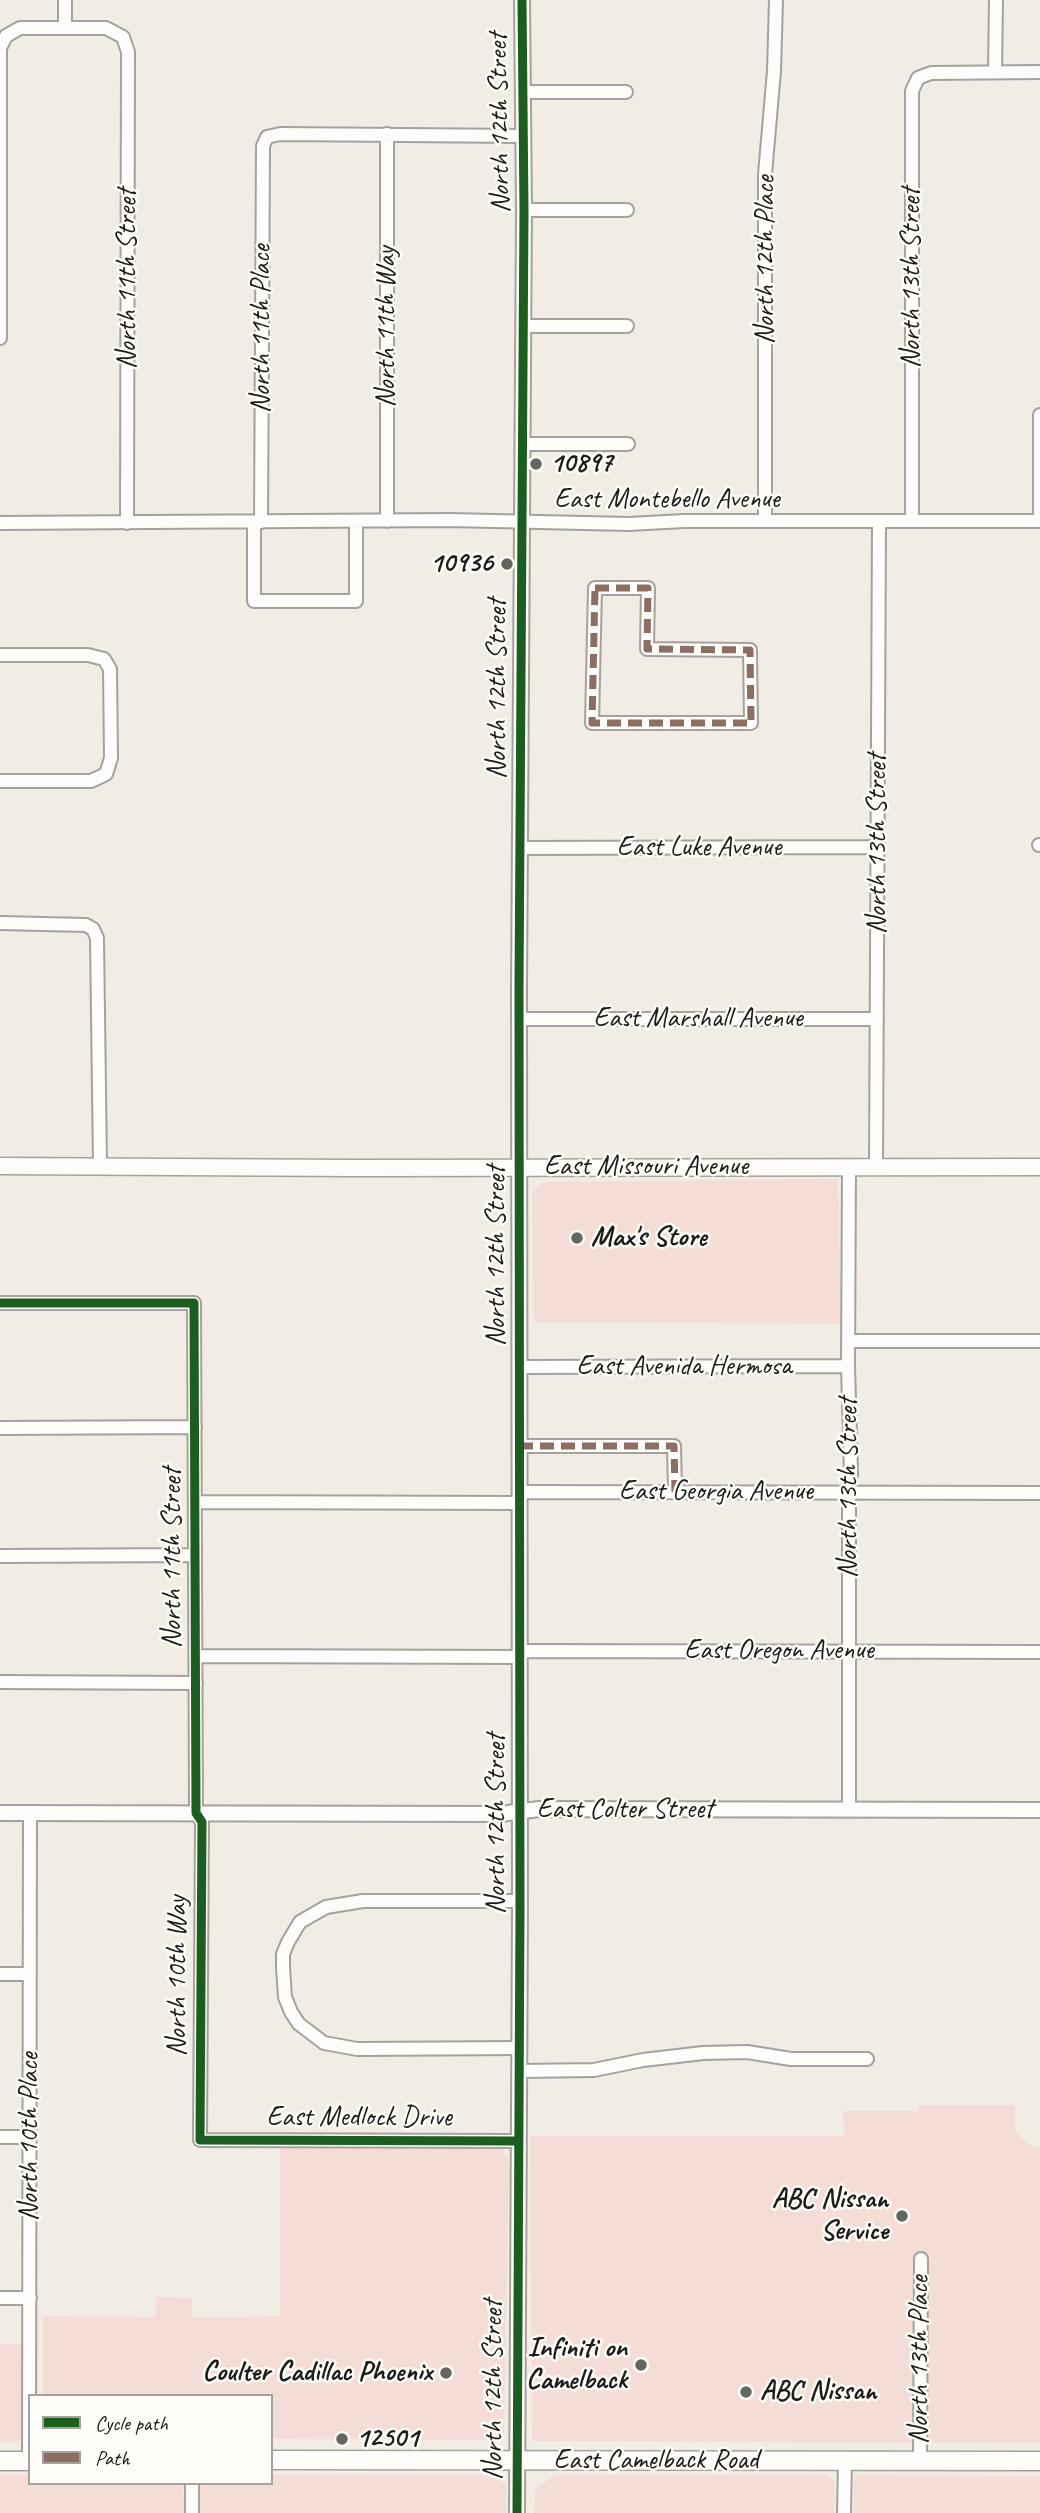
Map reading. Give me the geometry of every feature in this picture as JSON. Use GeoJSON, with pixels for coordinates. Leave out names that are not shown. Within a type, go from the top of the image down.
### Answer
{"type":"FeatureCollection","features":[{"type":"Feature","properties":{"kind":"main road","name":"East Missouri Avenue"},"geometry":{"type":"LineString","coordinates":[[0,1166],[1040,1167]]}},
{"type":"Feature","properties":{"kind":"main road","name":"East Camelback Road"},"geometry":{"type":"LineString","coordinates":[[273,2460],[1040,2461]]}},
{"type":"Feature","properties":{"kind":"main road"},"geometry":{"type":"LineString","coordinates":[[0,2461],[28,2461]]}},
{"type":"Feature","properties":{"kind":"street"},"geometry":{"type":"LineString","coordinates":[[0,338],[0,48],[6,36],[20,28],[65,26],[65,0]]}},
{"type":"Feature","properties":{"kind":"street","name":"North 12th Street"},"geometry":{"type":"LineString","coordinates":[[517,2513],[524,210],[522,0]]}},
{"type":"Feature","properties":{"kind":"street","name":"North 12th Place"},"geometry":{"type":"LineString","coordinates":[[765,521],[765,174],[774,71],[776,0]]}},
{"type":"Feature","properties":{"kind":"street"},"geometry":{"type":"LineString","coordinates":[[996,0],[995,72],[1040,72]]}},
{"type":"Feature","properties":{"kind":"street","name":"North 11th Street"},"geometry":{"type":"LineString","coordinates":[[65,26],[106,28],[123,37],[128,52],[127,523]]}},
{"type":"Feature","properties":{"kind":"street","name":"North 13th Street"},"geometry":{"type":"LineString","coordinates":[[912,521],[912,91],[918,78],[931,73],[995,72]]}},
{"type":"Feature","properties":{"kind":"street"},"geometry":{"type":"LineString","coordinates":[[523,92],[626,92]]}},
{"type":"Feature","properties":{"kind":"street","name":"North 11th Place"},"geometry":{"type":"LineString","coordinates":[[356,521],[356,601],[254,601],[258,522],[263,146],[267,137],[280,134],[387,134]]}},
{"type":"Feature","properties":{"kind":"street"},"geometry":{"type":"LineString","coordinates":[[387,134],[524,136]]}},
{"type":"Feature","properties":{"kind":"street","name":"North 11th Way"},"geometry":{"type":"LineString","coordinates":[[387,134],[387,521]]}},
{"type":"Feature","properties":{"kind":"street"},"geometry":{"type":"LineString","coordinates":[[524,210],[627,210]]}},
{"type":"Feature","properties":{"kind":"street"},"geometry":{"type":"LineString","coordinates":[[523,326],[627,326]]}},
{"type":"Feature","properties":{"kind":"street"},"geometry":{"type":"LineString","coordinates":[[1040,415],[1040,521]]}},
{"type":"Feature","properties":{"kind":"street"},"geometry":{"type":"LineString","coordinates":[[523,444],[628,444]]}},
{"type":"Feature","properties":{"kind":"street","name":"East Montebello Avenue"},"geometry":{"type":"LineString","coordinates":[[0,523],[387,521],[629,524],[684,521],[1040,521]]}},
{"type":"Feature","properties":{"kind":"street","name":"North 13th Street"},"geometry":{"type":"LineString","coordinates":[[876,1167],[879,522]]}},
{"type":"Feature","properties":{"kind":"street"},"geometry":{"type":"LineString","coordinates":[[595,588],[648,588],[647,649],[750,650],[751,723],[592,723],[595,588]]}},
{"type":"Feature","properties":{"kind":"street"},"geometry":{"type":"LineString","coordinates":[[0,655],[88,655],[104,659],[110,669],[111,758],[106,774],[91,781],[0,781]]}},
{"type":"Feature","properties":{"kind":"street","name":"East Luke Avenue"},"geometry":{"type":"LineString","coordinates":[[520,848],[878,847]]}},
{"type":"Feature","properties":{"kind":"street"},"geometry":{"type":"LineString","coordinates":[[0,923],[74,924],[93,929],[98,949],[100,1166]]}},
{"type":"Feature","properties":{"kind":"street","name":"East Marshall Avenue"},"geometry":{"type":"LineString","coordinates":[[520,1018],[877,1019]]}},
{"type":"Feature","properties":{"kind":"street","name":"North 13th Street"},"geometry":{"type":"LineString","coordinates":[[849,1167],[849,1809]]}},
{"type":"Feature","properties":{"kind":"street","name":"North 11th Street"},"geometry":{"type":"LineString","coordinates":[[0,1303],[194,1303],[196,1813]]}},
{"type":"Feature","properties":{"kind":"street"},"geometry":{"type":"LineString","coordinates":[[848,1341],[1040,1341]]}},
{"type":"Feature","properties":{"kind":"street","name":"East Avenida Hermosa"},"geometry":{"type":"LineString","coordinates":[[520,1367],[848,1366]]}},
{"type":"Feature","properties":{"kind":"street"},"geometry":{"type":"LineString","coordinates":[[0,1428],[195,1427]]}},
{"type":"Feature","properties":{"kind":"street"},"geometry":{"type":"LineString","coordinates":[[519,1446],[674,1446],[675,1492]]}},
{"type":"Feature","properties":{"kind":"street","name":"East Georgia Avenue"},"geometry":{"type":"LineString","coordinates":[[195,1502],[519,1498],[675,1492],[1040,1493]]}},
{"type":"Feature","properties":{"kind":"street"},"geometry":{"type":"LineString","coordinates":[[0,1556],[195,1555]]}},
{"type":"Feature","properties":{"kind":"street","name":"East Oregon Avenue"},"geometry":{"type":"LineString","coordinates":[[196,1656],[1040,1652]]}},
{"type":"Feature","properties":{"kind":"street"},"geometry":{"type":"LineString","coordinates":[[0,1682],[196,1683]]}},
{"type":"Feature","properties":{"kind":"street","name":"East Colter Street"},"geometry":{"type":"LineString","coordinates":[[0,1812],[500,1814],[539,1809],[1040,1810]]}},
{"type":"Feature","properties":{"kind":"street","name":"North 10th Place"},"geometry":{"type":"LineString","coordinates":[[30,1813],[30,2394]]}},
{"type":"Feature","properties":{"kind":"street","name":"North 10th Way"},"geometry":{"type":"LineString","coordinates":[[196,1813],[202,1822],[200,2140]]}},
{"type":"Feature","properties":{"kind":"street"},"geometry":{"type":"LineString","coordinates":[[519,2048],[357,2049],[324,2042],[299,2024],[291,2012],[285,1997],[283,1967],[288,1942],[300,1922],[326,1907],[363,1901],[520,1901]]}},
{"type":"Feature","properties":{"kind":"street"},"geometry":{"type":"LineString","coordinates":[[0,1974],[29,1974]]}},
{"type":"Feature","properties":{"kind":"street"},"geometry":{"type":"LineString","coordinates":[[519,2071],[594,2070],[643,2060],[703,2053],[747,2052],[791,2059],[867,2059]]}},
{"type":"Feature","properties":{"kind":"street"},"geometry":{"type":"LineString","coordinates":[[0,2137],[30,2137]]}},
{"type":"Feature","properties":{"kind":"street","name":"East Medlock Drive"},"geometry":{"type":"LineString","coordinates":[[200,2140],[518,2141]]}},
{"type":"Feature","properties":{"kind":"street","name":"North 13th Place"},"geometry":{"type":"LineString","coordinates":[[920,2461],[921,2259]]}},
{"type":"Feature","properties":{"kind":"street"},"geometry":{"type":"LineString","coordinates":[[0,2298],[30,2298]]}},
{"type":"Feature","properties":{"kind":"street"},"geometry":{"type":"LineString","coordinates":[[844,2513],[845,2461]]}},
{"type":"Feature","properties":{"kind":"street"},"geometry":{"type":"LineString","coordinates":[[192,2485],[192,2513]]}},
{"type":"Feature","properties":{"kind":"shaded area"},"geometry":{"type":"Polygon","coordinates":[[[838,1179],[841,1324],[534,1322],[532,1193],[542,1182],[838,1179]]]}},
{"type":"Feature","properties":{"kind":"shaded area"},"geometry":{"type":"Polygon","coordinates":[[[920,2105],[1015,2105],[1015,2130],[1029,2145],[1040,2147],[1040,2443],[532,2441],[530,2136],[844,2136],[843,2111],[918,2111],[920,2105]]]}},
{"type":"Feature","properties":{"kind":"shaded area"},"geometry":{"type":"Polygon","coordinates":[[[500,2147],[509,2159],[504,2433],[494,2440],[273,2439],[273,2394],[43,2394],[43,2316],[155,2317],[156,2297],[192,2298],[192,2318],[280,2316],[280,2148],[500,2147]]]}},
{"type":"Feature","properties":{"kind":"shaded area"},"geometry":{"type":"Polygon","coordinates":[[[0,2344],[24,2344],[21,2436],[18,2442],[0,2442],[0,2344]]]}},
{"type":"Feature","properties":{"kind":"shaded area"},"geometry":{"type":"Polygon","coordinates":[[[0,2474],[28,2474],[28,2485],[183,2485],[184,2513],[0,2513],[0,2474]]]}},
{"type":"Feature","properties":{"kind":"shaded area"},"geometry":{"type":"Polygon","coordinates":[[[273,2475],[493,2475],[506,2483],[506,2513],[200,2513],[199,2485],[273,2485],[273,2475]]]}},
{"type":"Feature","properties":{"kind":"shaded area"},"geometry":{"type":"Polygon","coordinates":[[[555,2475],[825,2475],[835,2480],[834,2513],[534,2513],[535,2489],[555,2475]]]}},
{"type":"Feature","properties":{"kind":"shaded area"},"geometry":{"type":"Polygon","coordinates":[[[854,2475],[1040,2476],[1040,2513],[854,2513],[854,2475]]]}},
{"type":"Feature","properties":{"kind":"marked path"},"geometry":{"type":"LineString","coordinates":[[595,588],[648,588],[647,649],[750,650],[751,723],[592,723],[595,588]]}},
{"type":"Feature","properties":{"kind":"marked path"},"geometry":{"type":"LineString","coordinates":[[519,1446],[674,1446],[675,1492]]}},
{"type":"Feature","properties":{"kind":"cycle path"},"geometry":{"type":"LineString","coordinates":[[517,2513],[520,1909],[519,987],[524,210],[522,0]]}},
{"type":"Feature","properties":{"kind":"cycle path"},"geometry":{"type":"LineString","coordinates":[[0,1303],[194,1303],[196,1813],[202,1822],[200,2140],[518,2141]]}},
{"type":"Feature","properties":{"kind":"place","name":"10897"},"geometry":{"type":"Point","coordinates":[536,464]}},
{"type":"Feature","properties":{"kind":"place","name":"10936"},"geometry":{"type":"Point","coordinates":[507,564]}},
{"type":"Feature","properties":{"kind":"place","name":"Max's Store"},"geometry":{"type":"Point","coordinates":[577,1238]}},
{"type":"Feature","properties":{"kind":"place","name":"ABC Nissan Service"},"geometry":{"type":"Point","coordinates":[902,2216]}},
{"type":"Feature","properties":{"kind":"place","name":"Infiniti on Camelback"},"geometry":{"type":"Point","coordinates":[641,2365]}},
{"type":"Feature","properties":{"kind":"place","name":"Coulter Cadillac Phoenix"},"geometry":{"type":"Point","coordinates":[446,2373]}},
{"type":"Feature","properties":{"kind":"place","name":"ABC Nissan"},"geometry":{"type":"Point","coordinates":[746,2392]}},
{"type":"Feature","properties":{"kind":"place","name":"12501"},"geometry":{"type":"Point","coordinates":[342,2439]}}]}
